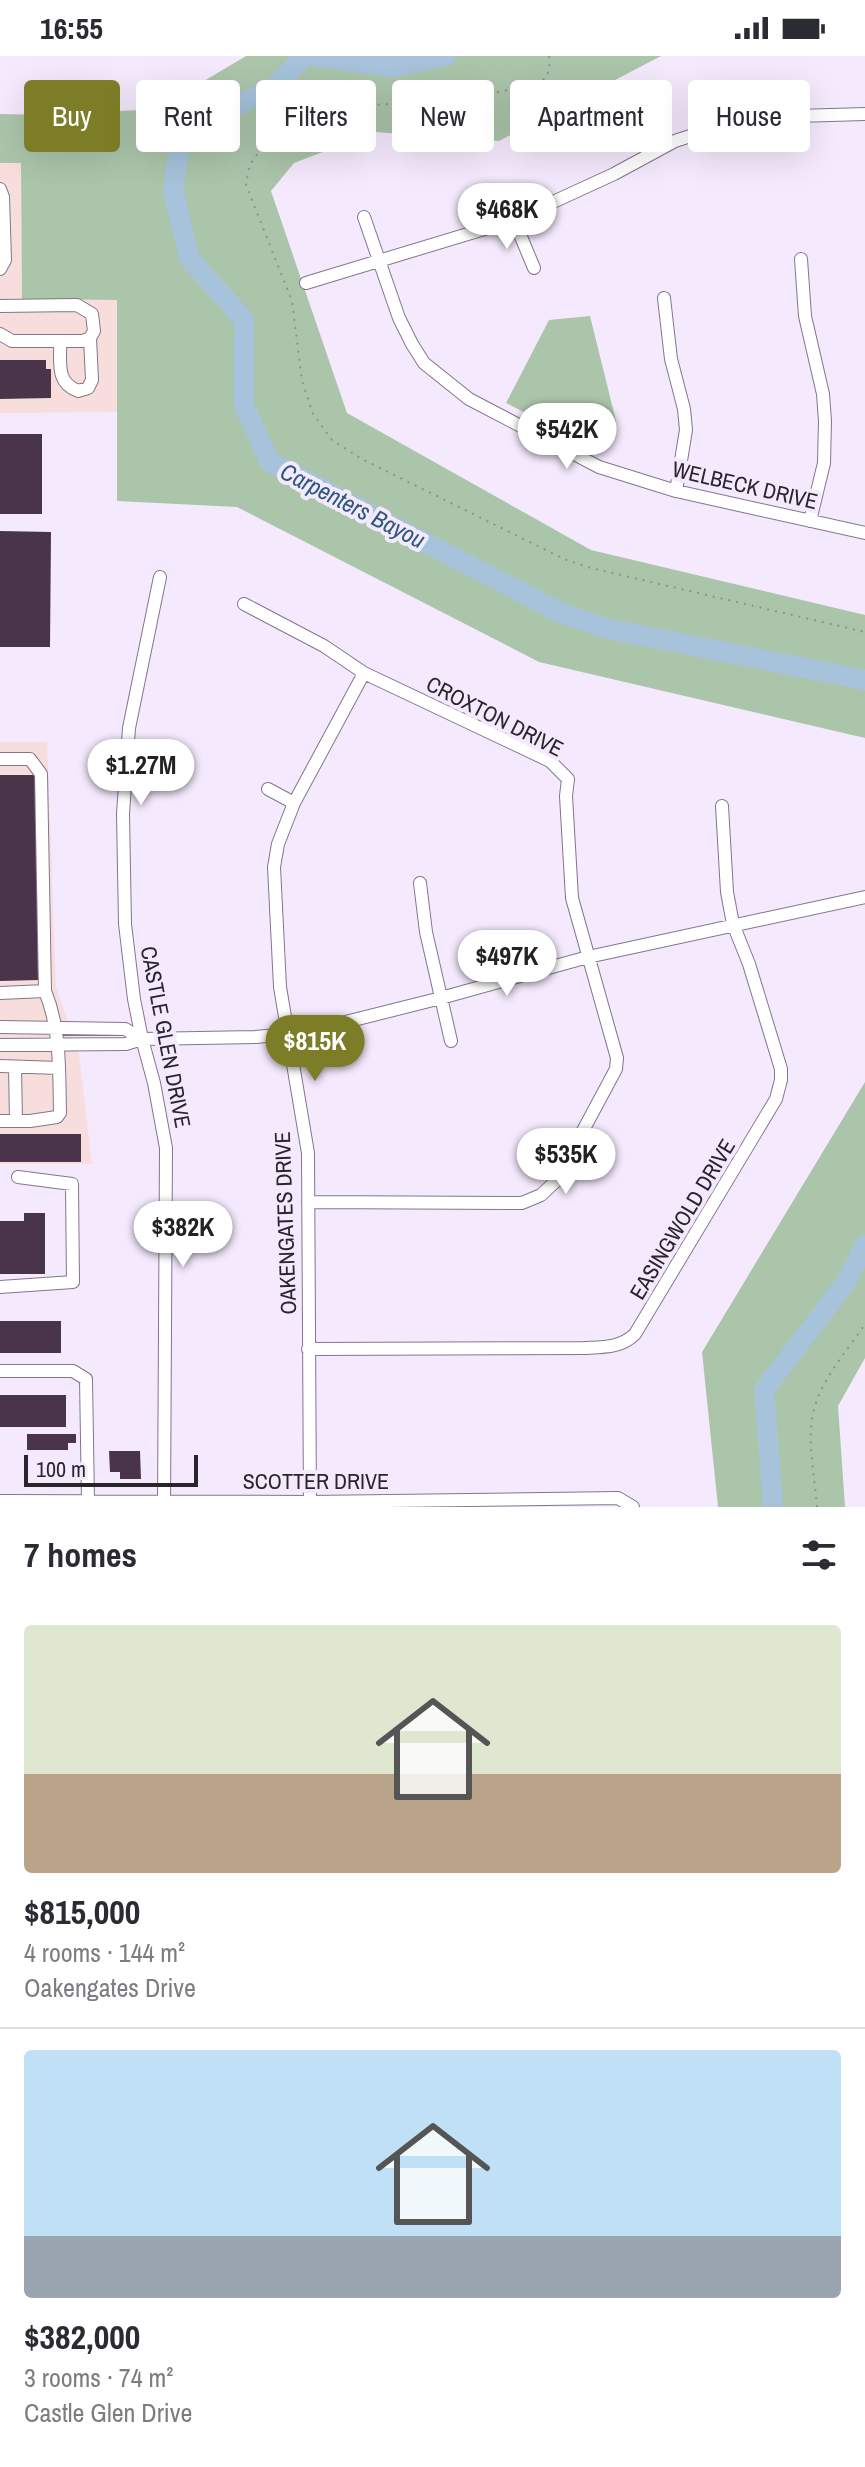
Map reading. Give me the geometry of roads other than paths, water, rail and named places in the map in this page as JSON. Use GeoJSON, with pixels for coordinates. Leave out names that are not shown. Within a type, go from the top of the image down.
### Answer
{"type":"FeatureCollection","features":[{"type":"Feature","properties":{"kind":"street"},"geometry":{"type":"LineString","coordinates":[[306,283],[514,220],[614,174],[675,141],[727,124],[759,117],[865,114]]}},
{"type":"Feature","properties":{"kind":"street"},"geometry":{"type":"LineString","coordinates":[[0,189],[3,197],[5,260],[0,269]]}},
{"type":"Feature","properties":{"kind":"street","name":"WELBECK DRIVE"},"geometry":{"type":"LineString","coordinates":[[364,217],[399,318],[412,344],[424,363],[469,399],[599,467],[676,491],[865,533]]}},
{"type":"Feature","properties":{"kind":"street"},"geometry":{"type":"LineString","coordinates":[[514,220],[534,268]]}},
{"type":"Feature","properties":{"kind":"street"},"geometry":{"type":"LineString","coordinates":[[801,259],[805,316],[823,394],[825,421],[824,463],[810,521]]}},
{"type":"Feature","properties":{"kind":"street"},"geometry":{"type":"LineString","coordinates":[[664,298],[669,347],[686,430],[676,491]]}},
{"type":"Feature","properties":{"kind":"street"},"geometry":{"type":"LineString","coordinates":[[0,306],[77,305],[92,314],[92,380],[88,388],[78,391],[67,387],[62,380],[60,341]]}},
{"type":"Feature","properties":{"kind":"street"},"geometry":{"type":"LineString","coordinates":[[0,334],[12,341],[83,341],[90,338]]}},
{"type":"Feature","properties":{"kind":"street","name":"CASTLE GLEN DRIVE"},"geometry":{"type":"LineString","coordinates":[[160,577],[129,728],[123,800],[125,924],[134,999],[166,1148],[164,1505]]}},
{"type":"Feature","properties":{"kind":"street","name":"CROXTON DRIVE"},"geometry":{"type":"LineString","coordinates":[[244,604],[324,646],[364,673],[550,761],[568,779],[566,796],[572,898],[617,1058],[616,1069],[556,1181],[541,1195],[522,1203],[308,1202]]}},
{"type":"Feature","properties":{"kind":"street","name":"OAKENGATES DRIVE"},"geometry":{"type":"LineString","coordinates":[[310,1504],[308,1153],[280,987],[274,878],[278,844],[294,803],[364,673]]}},
{"type":"Feature","properties":{"kind":"street"},"geometry":{"type":"LineString","coordinates":[[0,759],[30,759],[41,774],[45,991],[56,1027],[60,1113],[57,1117],[0,1121]]}},
{"type":"Feature","properties":{"kind":"street"},"geometry":{"type":"LineString","coordinates":[[268,789],[294,803]]}},
{"type":"Feature","properties":{"kind":"street","name":"EASINGWOLD DRIVE"},"geometry":{"type":"LineString","coordinates":[[308,1349],[584,1348],[612,1346],[627,1341],[635,1334],[769,1112],[781,1080],[775,1046],[733,924],[727,892],[722,806]]}},
{"type":"Feature","properties":{"kind":"street"},"geometry":{"type":"LineString","coordinates":[[420,883],[426,932],[451,1041]]}},
{"type":"Feature","properties":{"kind":"street"},"geometry":{"type":"LineString","coordinates":[[0,1045],[126,1044],[142,1039],[256,1037],[306,1032],[588,957],[865,897]]}},
{"type":"Feature","properties":{"kind":"street"},"geometry":{"type":"LineString","coordinates":[[0,993],[45,991]]}},
{"type":"Feature","properties":{"kind":"street"},"geometry":{"type":"LineString","coordinates":[[0,1027],[125,1029],[142,1039]]}},
{"type":"Feature","properties":{"kind":"street"},"geometry":{"type":"LineString","coordinates":[[0,1066],[59,1068]]}},
{"type":"Feature","properties":{"kind":"street"},"geometry":{"type":"LineString","coordinates":[[15,1067],[16,1121]]}},
{"type":"Feature","properties":{"kind":"street"},"geometry":{"type":"LineString","coordinates":[[0,1287],[73,1282],[72,1184],[18,1177]]}},
{"type":"Feature","properties":{"kind":"street"},"geometry":{"type":"LineString","coordinates":[[0,1371],[73,1371],[86,1379],[79,1503]]}},
{"type":"Feature","properties":{"kind":"street","name":"SCOTTER DRIVE"},"geometry":{"type":"LineString","coordinates":[[0,1501],[164,1505],[618,1498],[632,1506]]}},
{"type":"Feature","properties":{"kind":"waterway","name":"Carpenters Bayou"},"geometry":{"type":"LineString","coordinates":[[305,56],[273,88],[207,120],[179,150],[173,189],[189,258],[244,320],[244,406],[270,462],[561,613],[609,629],[865,680]]}},
{"type":"Feature","properties":{"kind":"waterway","name":"Carpenters Bayou"},"geometry":{"type":"LineString","coordinates":[[312,56],[393,67],[446,56]]}},
{"type":"Feature","properties":{"kind":"waterway","name":"Carpenters Bayou"},"geometry":{"type":"LineString","coordinates":[[773,1507],[764,1390],[844,1285],[865,1245]]}}]}
